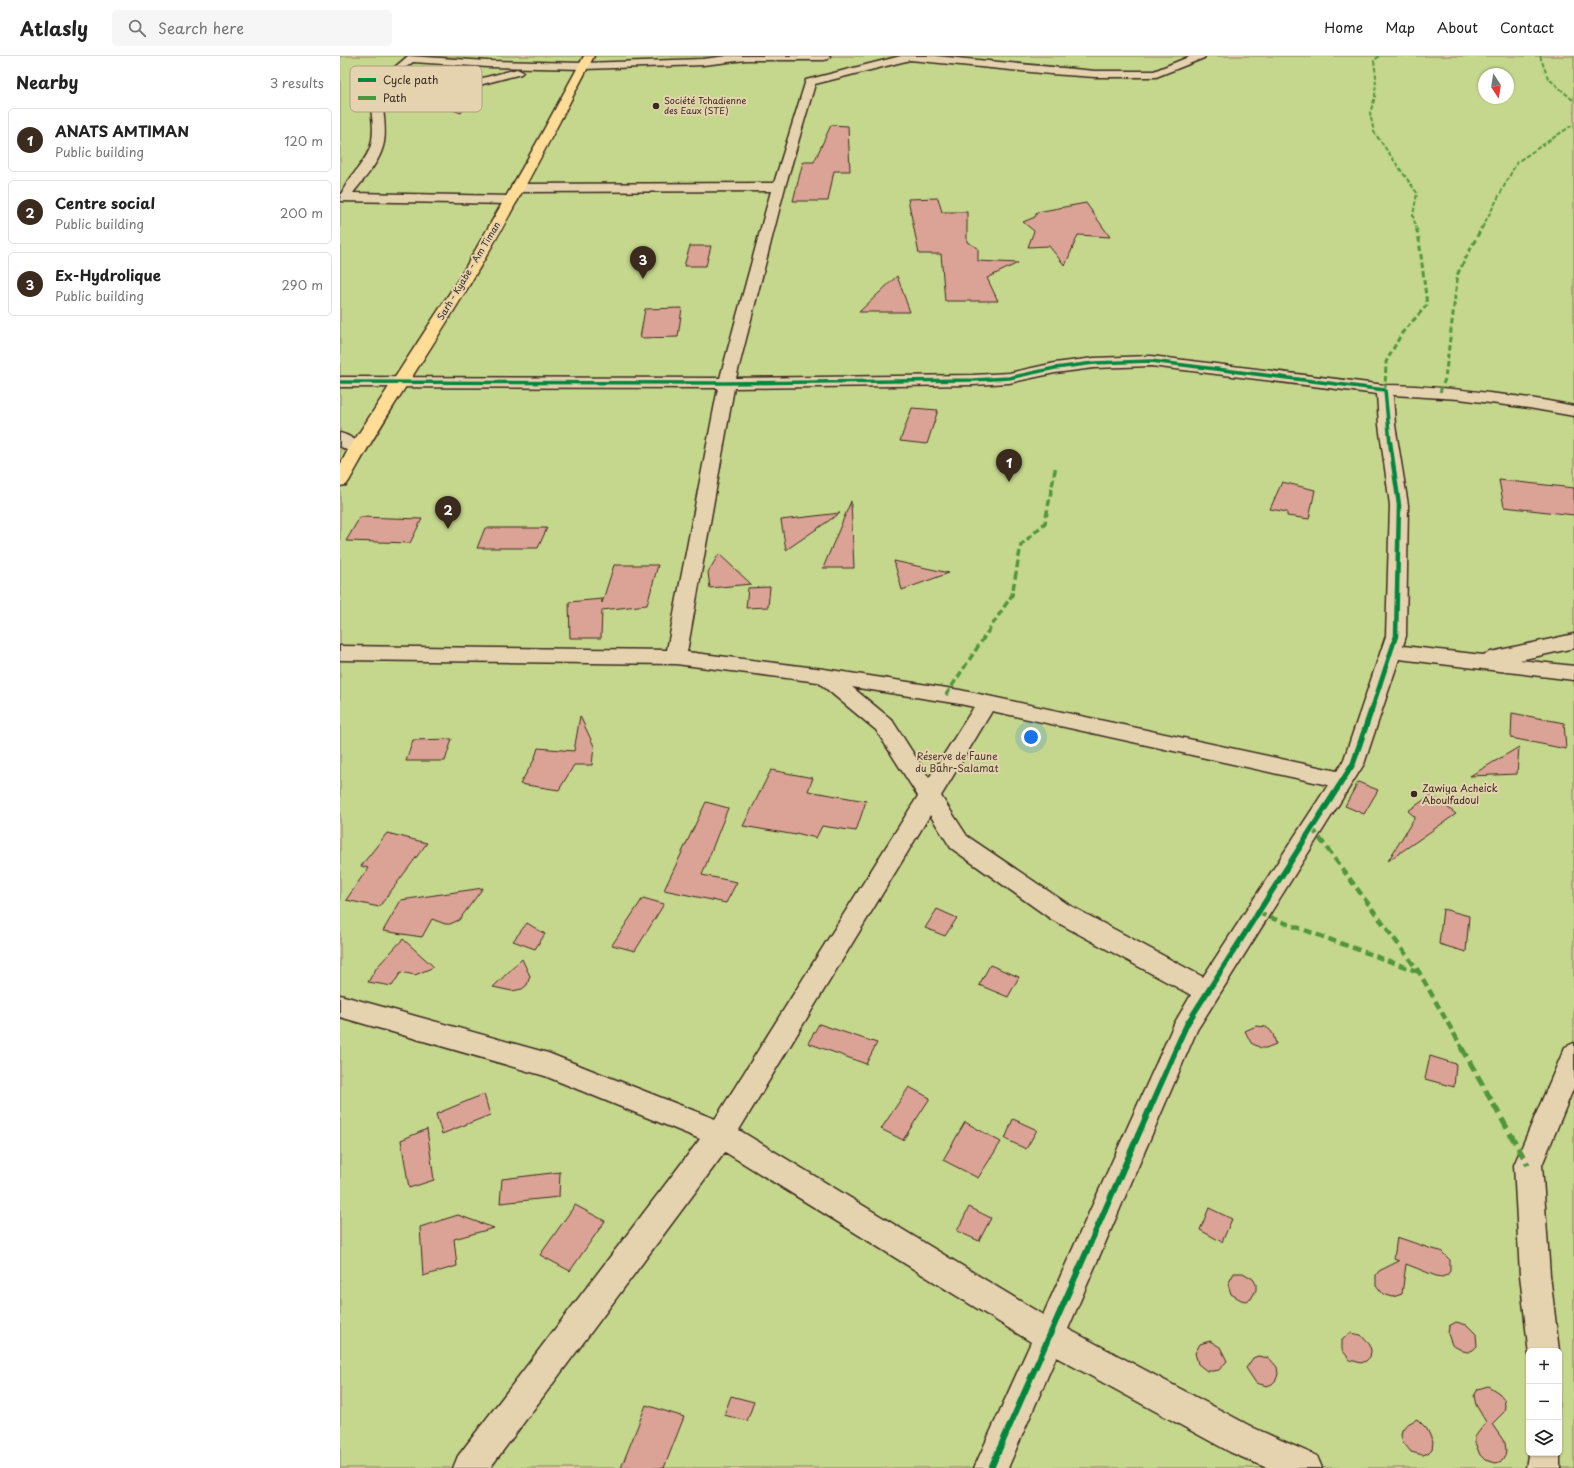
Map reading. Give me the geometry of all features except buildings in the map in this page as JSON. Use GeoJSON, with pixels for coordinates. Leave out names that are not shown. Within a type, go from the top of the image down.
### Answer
{"type":"FeatureCollection","features":[{"type":"Feature","properties":{"kind":"main road","name":"Sarh - Kyabe - Am Timan"},"geometry":{"type":"LineString","coordinates":[[340,481],[357,450],[467,277],[586,61]]}},
{"type":"Feature","properties":{"kind":"street"},"geometry":{"type":"LineString","coordinates":[[400,66],[412,57],[488,64],[543,65],[586,61],[696,63],[747,57],[806,70],[884,64],[912,56],[1061,72],[1095,74],[1156,74],[1200,56]]}},
{"type":"Feature","properties":{"kind":"street"},"geometry":{"type":"LineString","coordinates":[[676,657],[727,384],[779,187],[806,70],[824,57],[839,59]]}},
{"type":"Feature","properties":{"kind":"street"},"geometry":{"type":"LineString","coordinates":[[854,60],[884,64]]}},
{"type":"Feature","properties":{"kind":"street"},"geometry":{"type":"LineString","coordinates":[[1061,72],[1071,61]]}},
{"type":"Feature","properties":{"kind":"street"},"geometry":{"type":"LineString","coordinates":[[482,81],[543,65]]}},
{"type":"Feature","properties":{"kind":"street"},"geometry":{"type":"LineString","coordinates":[[342,197],[361,174],[378,143],[377,112]]}},
{"type":"Feature","properties":{"kind":"street"},"geometry":{"type":"LineString","coordinates":[[342,197],[779,187]]}},
{"type":"Feature","properties":{"kind":"street"},"geometry":{"type":"LineString","coordinates":[[340,382],[727,384],[973,380],[1009,378],[1055,368],[1094,363],[1151,361],[1385,390],[1413,389],[1542,404],[1574,411]]}},
{"type":"Feature","properties":{"kind":"street"},"geometry":{"type":"LineString","coordinates":[[991,1468],[1187,1024],[1352,764],[1396,636],[1399,505],[1386,425],[1385,390]]}},
{"type":"Feature","properties":{"kind":"street"},"geometry":{"type":"LineString","coordinates":[[340,438],[357,450]]}},
{"type":"Feature","properties":{"kind":"street"},"geometry":{"type":"LineString","coordinates":[[1474,662],[1574,641]]}},
{"type":"Feature","properties":{"kind":"street"},"geometry":{"type":"LineString","coordinates":[[1391,651],[1574,673]]}},
{"type":"Feature","properties":{"kind":"street"},"geometry":{"type":"LineString","coordinates":[[340,653],[676,657],[824,676],[953,696],[1342,780]]}},
{"type":"Feature","properties":{"kind":"street"},"geometry":{"type":"LineString","coordinates":[[824,676],[884,725],[959,842],[1060,912],[1208,992]]}},
{"type":"Feature","properties":{"kind":"street"},"geometry":{"type":"LineString","coordinates":[[470,1468],[721,1134],[987,703]]}},
{"type":"Feature","properties":{"kind":"street"},"geometry":{"type":"LineString","coordinates":[[340,1006],[548,1065],[721,1134],[1049,1336],[1242,1440],[1305,1468]]}},
{"type":"Feature","properties":{"kind":"street"},"geometry":{"type":"LineString","coordinates":[[1543,1348],[1535,1275],[1528,1165],[1574,1055]]}},
{"type":"Feature","properties":{"kind":"street"},"geometry":{"type":"LineString","coordinates":[[1543,1468],[1544,1456]]}},
{"type":"Feature","properties":{"kind":"green space","name":"Réserve de Faune du Bahr-Salamat"},"geometry":{"type":"Polygon","coordinates":[[[340,56],[1574,56],[1574,1468],[340,1468],[340,56]]]}},
{"type":"Feature","properties":{"kind":"marked path"},"geometry":{"type":"LineString","coordinates":[[1379,56],[1374,61],[1376,76],[1375,97],[1370,113],[1374,132],[1417,193],[1413,216],[1419,239],[1427,305],[1402,333],[1386,362],[1385,390]]}},
{"type":"Feature","properties":{"kind":"marked path"},"geometry":{"type":"LineString","coordinates":[[1540,56],[1548,78],[1574,101]]}},
{"type":"Feature","properties":{"kind":"marked path"},"geometry":{"type":"LineString","coordinates":[[1440,392],[1445,379],[1458,273],[1517,162],[1574,124]]}},
{"type":"Feature","properties":{"kind":"marked path"},"geometry":{"type":"LineString","coordinates":[[946,695],[1012,595],[1021,545],[1045,523],[1056,465]]}},
{"type":"Feature","properties":{"kind":"marked path"},"geometry":{"type":"LineString","coordinates":[[1312,828],[1419,972],[1528,1165]]}},
{"type":"Feature","properties":{"kind":"marked path"},"geometry":{"type":"LineString","coordinates":[[1258,913],[1419,972]]}},
{"type":"Feature","properties":{"kind":"cycle path"},"geometry":{"type":"LineString","coordinates":[[340,382],[727,383],[973,380],[1009,378],[1055,368],[1094,363],[1151,361],[1385,390],[1387,425],[1399,505],[1396,636],[1353,764],[1187,1024],[991,1468]]}},
{"type":"Feature","properties":{"kind":"place","name":"Société Tchadienne des Eaux (STE)"},"geometry":{"type":"Point","coordinates":[656,106]}},
{"type":"Feature","properties":{"kind":"place","name":"Ex-Hydrolique"},"geometry":{"type":"Point","coordinates":[643,279]}},
{"type":"Feature","properties":{"kind":"place","name":"ANATS AMTIMAN"},"geometry":{"type":"Point","coordinates":[1009,482]}},
{"type":"Feature","properties":{"kind":"place","name":"Centre social"},"geometry":{"type":"Point","coordinates":[448,529]}},
{"type":"Feature","properties":{"kind":"place","name":"Zawiya Acheick Aboulfadoul"},"geometry":{"type":"Point","coordinates":[1414,794]}}]}
